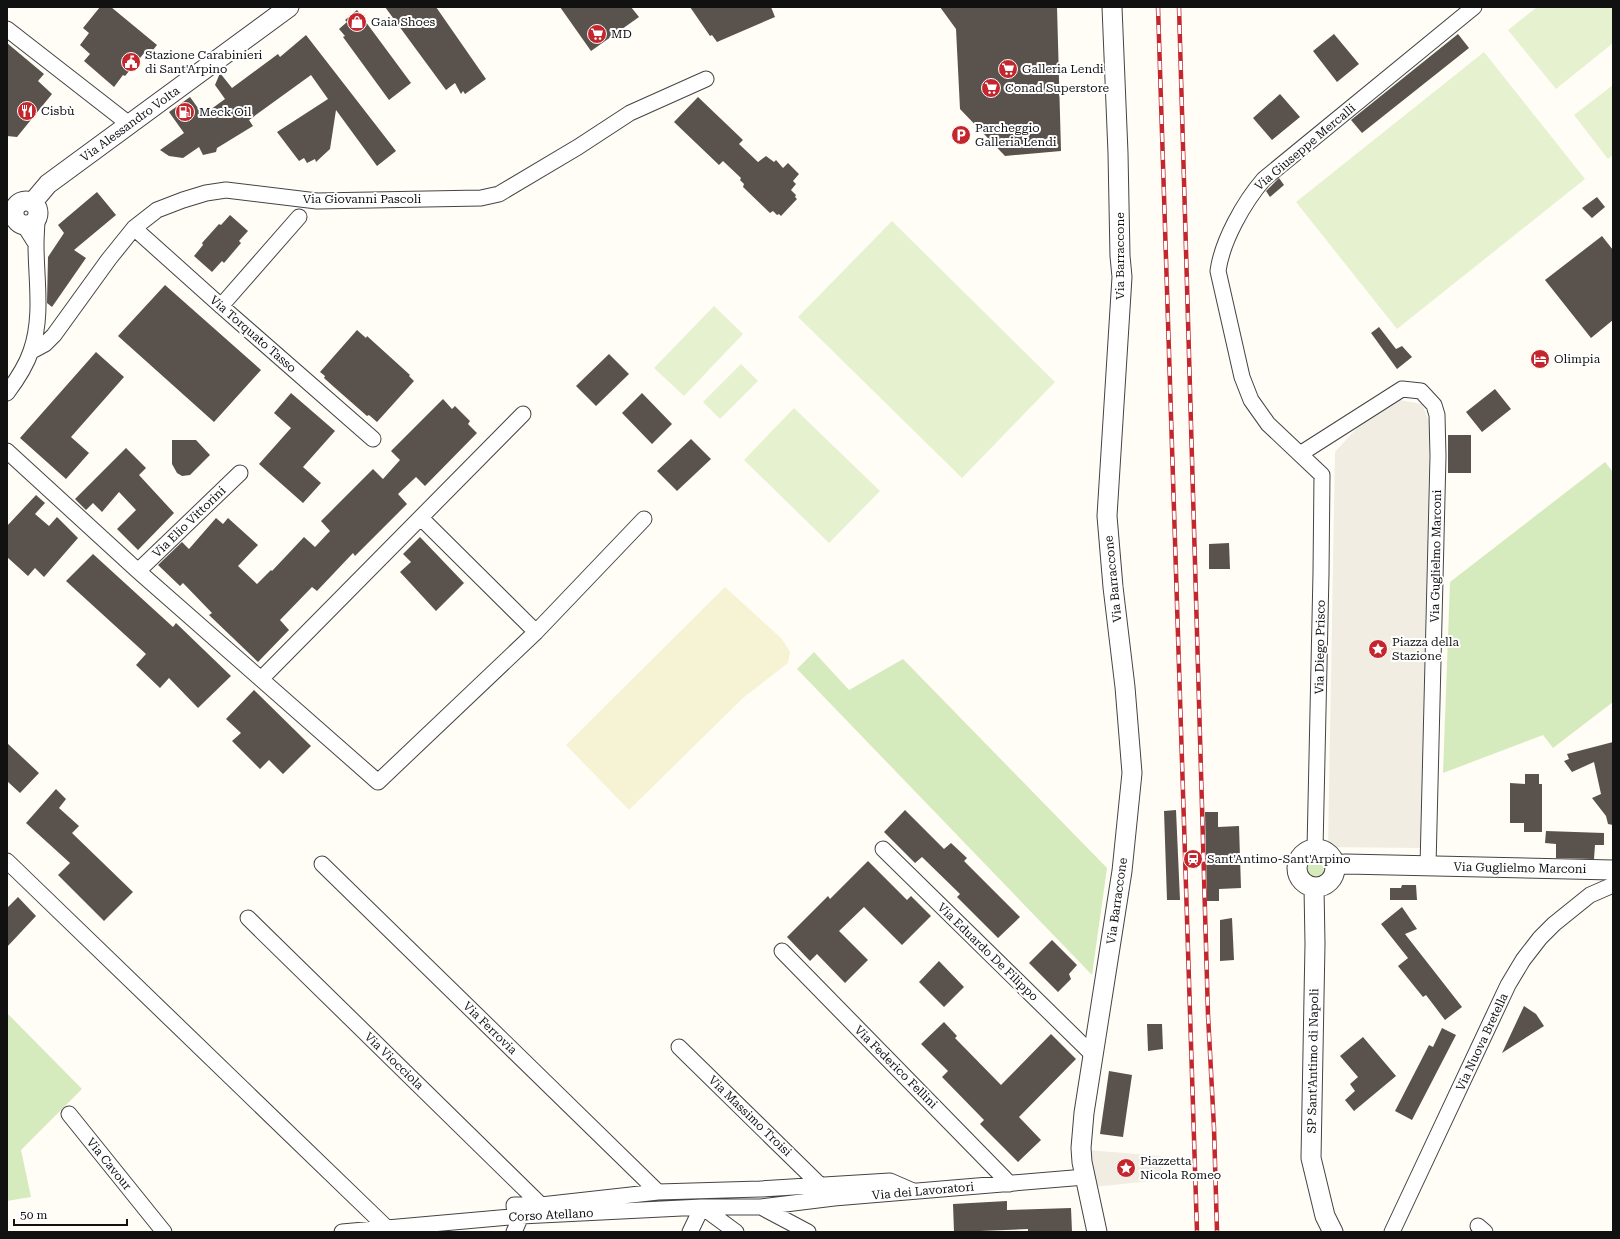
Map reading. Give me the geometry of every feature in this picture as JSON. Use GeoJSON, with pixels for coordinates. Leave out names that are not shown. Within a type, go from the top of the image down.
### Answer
{"type":"FeatureCollection","features":[{"type":"Feature","properties":{"kind":"street","name":"Via Alessandro Volta"},"geometry":{"type":"LineString","coordinates":[[23,213],[48,184],[289,7]]}},
{"type":"Feature","properties":{"kind":"street","name":"Via Barraccone"},"geometry":{"type":"LineString","coordinates":[[1096,1232],[1085,1178],[1081,1148],[1084,1113],[1122,871],[1132,773],[1125,688],[1113,587],[1107,516],[1122,277],[1120,256],[1118,153],[1112,7]]}},
{"type":"Feature","properties":{"kind":"street","name":"Via Giuseppe Mercalli"},"geometry":{"type":"LineString","coordinates":[[1300,454],[1268,424],[1251,400],[1242,377],[1218,271],[1224,244],[1252,192],[1264,179],[1474,7]]}},
{"type":"Feature","properties":{"kind":"street"},"geometry":{"type":"LineString","coordinates":[[7,29],[129,124]]}},
{"type":"Feature","properties":{"kind":"street","name":"Via Giovanni Pascoli"},"geometry":{"type":"LineString","coordinates":[[32,351],[45,344],[54,335],[108,259],[134,228],[157,210],[206,193],[226,190],[317,201],[488,197],[499,194],[578,147],[630,113],[706,79]]}},
{"type":"Feature","properties":{"kind":"street"},"geometry":{"type":"LineString","coordinates":[[7,393],[24,368],[32,351],[37,325],[38,291],[36,244],[23,213]]}},
{"type":"Feature","properties":{"kind":"street"},"geometry":{"type":"LineString","coordinates":[[221,306],[299,217]]}},
{"type":"Feature","properties":{"kind":"street","name":"Via Torquato Tasso"},"geometry":{"type":"LineString","coordinates":[[134,228],[373,439]]}},
{"type":"Feature","properties":{"kind":"street","name":"Via Guglielmo Marconi"},"geometry":{"type":"LineString","coordinates":[[1300,454],[1402,389],[1421,391],[1434,405],[1437,415],[1438,456],[1428,866]]}},
{"type":"Feature","properties":{"kind":"street"},"geometry":{"type":"LineString","coordinates":[[261,679],[522,414]]}},
{"type":"Feature","properties":{"kind":"street"},"geometry":{"type":"LineString","coordinates":[[7,451],[138,571],[378,782],[536,632],[644,520]]}},
{"type":"Feature","properties":{"kind":"street","name":"Via Diego Prisco"},"geometry":{"type":"LineString","coordinates":[[1300,454],[1322,475],[1315,849]]}},
{"type":"Feature","properties":{"kind":"street","name":"Via Elio Vittorini"},"geometry":{"type":"LineString","coordinates":[[138,571],[240,473]]}},
{"type":"Feature","properties":{"kind":"street"},"geometry":{"type":"LineString","coordinates":[[421,518],[536,632]]}},
{"type":"Feature","properties":{"kind":"street","name":"Via Eduardo De Filippo"},"geometry":{"type":"LineString","coordinates":[[882,849],[1094,1056]]}},
{"type":"Feature","properties":{"kind":"street"},"geometry":{"type":"LineString","coordinates":[[1310,850],[1320,850],[1330,856],[1334,865],[1334,871],[1329,881],[1320,886],[1304,883],[1298,875],[1297,865],[1301,855],[1310,850]]}},
{"type":"Feature","properties":{"kind":"street"},"geometry":{"type":"LineString","coordinates":[[7,861],[388,1229]]}},
{"type":"Feature","properties":{"kind":"street","name":"Via Ferrovia"},"geometry":{"type":"LineString","coordinates":[[322,864],[658,1192]]}},
{"type":"Feature","properties":{"kind":"street","name":"Via Guglielmo Marconi"},"geometry":{"type":"LineString","coordinates":[[1334,865],[1613,870]]}},
{"type":"Feature","properties":{"kind":"street","name":"Via Nuova Bretella"},"geometry":{"type":"LineString","coordinates":[[1392,1232],[1508,985],[1523,960],[1540,938],[1554,924],[1590,895],[1613,885]]}},
{"type":"Feature","properties":{"kind":"street","name":"SP Sant'Antimo di Napoli"},"geometry":{"type":"LineString","coordinates":[[1314,886],[1315,944],[1311,1158],[1325,1216],[1333,1232]]}},
{"type":"Feature","properties":{"kind":"street","name":"Via Viocciola"},"geometry":{"type":"LineString","coordinates":[[248,918],[541,1205]]}},
{"type":"Feature","properties":{"kind":"street","name":"Via Federico Fellini"},"geometry":{"type":"LineString","coordinates":[[782,951],[1010,1184]]}},
{"type":"Feature","properties":{"kind":"street","name":"Via Massimo Troisi"},"geometry":{"type":"LineString","coordinates":[[679,1047],[820,1185]]}},
{"type":"Feature","properties":{"kind":"street","name":"Via Cavour"},"geometry":{"type":"LineString","coordinates":[[69,1114],[164,1232]]}},
{"type":"Feature","properties":{"kind":"street","name":"Via dei Lavoratori"},"geometry":{"type":"LineString","coordinates":[[761,1207],[834,1198],[1085,1178]]}},
{"type":"Feature","properties":{"kind":"street"},"geometry":{"type":"LineString","coordinates":[[514,1232],[521,1216],[514,1209],[514,1205],[541,1205],[658,1192],[760,1189],[890,1181],[915,1192]]}},
{"type":"Feature","properties":{"kind":"street"},"geometry":{"type":"LineString","coordinates":[[690,1232],[702,1207],[736,1232]]}},
{"type":"Feature","properties":{"kind":"street","name":"Corso Atellano"},"geometry":{"type":"LineString","coordinates":[[342,1232],[521,1216],[702,1207],[761,1207]]}},
{"type":"Feature","properties":{"kind":"street"},"geometry":{"type":"LineString","coordinates":[[761,1207],[808,1232]]}},
{"type":"Feature","properties":{"kind":"shaded area","name":"Piazza della Stazione"},"geometry":{"type":"Polygon","coordinates":[[[1394,399],[1422,404],[1430,424],[1420,848],[1328,847],[1335,452],[1356,429],[1394,399]]]}},
{"type":"Feature","properties":{"kind":"shaded area"},"geometry":{"type":"Polygon","coordinates":[[[725,587],[782,639],[790,652],[788,663],[743,698],[629,810],[566,745],[725,587]]]}},
{"type":"Feature","properties":{"kind":"shaded area","name":"Piazzetta Nicola Romeo"},"geometry":{"type":"Polygon","coordinates":[[[1087,1150],[1161,1156],[1161,1180],[1093,1187],[1087,1150]]]}},
{"type":"Feature","properties":{"kind":"green space"},"geometry":{"type":"Polygon","coordinates":[[[1537,7],[1613,7],[1613,43],[1556,89],[1508,30],[1537,7]]]}},
{"type":"Feature","properties":{"kind":"green space"},"geometry":{"type":"Polygon","coordinates":[[[1484,52],[1585,179],[1397,329],[1296,202],[1484,52]]]}},
{"type":"Feature","properties":{"kind":"green space"},"geometry":{"type":"Polygon","coordinates":[[[1613,85],[1613,155],[1608,159],[1574,115],[1613,85]]]}},
{"type":"Feature","properties":{"kind":"green space"},"geometry":{"type":"Polygon","coordinates":[[[892,221],[1055,382],[962,478],[798,317],[892,221]]]}},
{"type":"Feature","properties":{"kind":"green space"},"geometry":{"type":"Polygon","coordinates":[[[714,306],[743,334],[684,396],[654,368],[714,306]]]}},
{"type":"Feature","properties":{"kind":"green space"},"geometry":{"type":"Polygon","coordinates":[[[741,364],[758,381],[720,419],[703,402],[741,364]]]}},
{"type":"Feature","properties":{"kind":"green space"},"geometry":{"type":"Polygon","coordinates":[[[794,408],[880,491],[829,543],[744,460],[794,408]]]}},
{"type":"Feature","properties":{"kind":"green space"},"geometry":{"type":"Polygon","coordinates":[[[1605,462],[1613,472],[1613,702],[1553,748],[1543,735],[1443,773],[1450,582],[1605,462]]]}},
{"type":"Feature","properties":{"kind":"green space"},"geometry":{"type":"Polygon","coordinates":[[[814,652],[849,690],[903,659],[1107,868],[1092,975],[797,669],[814,652]]]}},
{"type":"Feature","properties":{"kind":"green space"},"geometry":{"type":"Polygon","coordinates":[[[1316,856],[1324,859],[1327,867],[1324,875],[1316,878],[1308,875],[1305,867],[1308,859],[1316,856]]]}},
{"type":"Feature","properties":{"kind":"green space"},"geometry":{"type":"Polygon","coordinates":[[[7,1013],[82,1089],[21,1150],[31,1197],[7,1201],[7,1013]]]}},
{"type":"Feature","properties":{"kind":"building"},"geometry":{"type":"Polygon","coordinates":[[[100,7],[111,7],[157,45],[149,55],[145,52],[125,76],[123,75],[114,87],[84,61],[90,54],[80,45],[89,33],[83,28],[100,7]]]}},
{"type":"Feature","properties":{"kind":"building"},"geometry":{"type":"Polygon","coordinates":[[[385,7],[436,7],[486,79],[465,94],[463,91],[461,94],[455,83],[446,90],[385,7]]]}},
{"type":"Feature","properties":{"kind":"building","name":"MD"},"geometry":{"type":"Polygon","coordinates":[[[560,7],[631,7],[639,17],[591,51],[560,7]]]}},
{"type":"Feature","properties":{"kind":"building"},"geometry":{"type":"Polygon","coordinates":[[[690,7],[771,7],[775,17],[717,42],[712,35],[710,36],[690,7]]]}},
{"type":"Feature","properties":{"kind":"building","name":"Galleria Lendi"},"geometry":{"type":"Polygon","coordinates":[[[940,7],[1057,7],[1061,151],[1005,156],[960,109],[956,29],[940,7]]]}},
{"type":"Feature","properties":{"kind":"building"},"geometry":{"type":"Polygon","coordinates":[[[357,10],[411,83],[389,100],[343,37],[345,36],[339,29],[347,22],[345,20],[357,10]]]}},
{"type":"Feature","properties":{"kind":"building"},"geometry":{"type":"Polygon","coordinates":[[[1334,34],[1359,64],[1337,82],[1313,51],[1334,34]]]}},
{"type":"Feature","properties":{"kind":"building"},"geometry":{"type":"Polygon","coordinates":[[[1458,34],[1469,48],[1362,133],[1351,120],[1458,34]]]}},
{"type":"Feature","properties":{"kind":"building"},"geometry":{"type":"Polygon","coordinates":[[[306,35],[396,151],[377,166],[336,110],[330,149],[316,162],[315,159],[307,163],[304,158],[299,161],[277,132],[328,99],[311,75],[249,120],[253,126],[217,148],[216,152],[203,155],[199,147],[183,158],[169,156],[160,150],[184,133],[169,112],[190,97],[203,115],[225,99],[215,85],[220,73],[232,88],[278,54],[280,57],[306,35]]]}},
{"type":"Feature","properties":{"kind":"building"},"geometry":{"type":"Polygon","coordinates":[[[7,43],[44,74],[38,81],[52,94],[17,137],[7,136],[7,43]]]}},
{"type":"Feature","properties":{"kind":"building"},"geometry":{"type":"Polygon","coordinates":[[[1280,94],[1300,117],[1272,140],[1253,118],[1280,94]]]}},
{"type":"Feature","properties":{"kind":"building"},"geometry":{"type":"Polygon","coordinates":[[[698,97],[743,140],[739,144],[758,162],[766,156],[774,162],[776,160],[783,168],[788,163],[799,174],[793,181],[796,184],[791,190],[796,195],[795,197],[797,199],[781,216],[779,214],[777,215],[773,211],[770,213],[743,187],[744,184],[740,180],[741,178],[723,161],[719,165],[674,122],[698,97]]]}},
{"type":"Feature","properties":{"kind":"building"},"geometry":{"type":"Polygon","coordinates":[[[1279,178],[1284,185],[1270,197],[1266,191],[1279,178]]]}},
{"type":"Feature","properties":{"kind":"building"},"geometry":{"type":"Polygon","coordinates":[[[97,192],[116,215],[74,250],[86,258],[52,307],[47,303],[48,257],[64,233],[58,225],[97,192]]]}},
{"type":"Feature","properties":{"kind":"building"},"geometry":{"type":"Polygon","coordinates":[[[1597,197],[1605,207],[1592,218],[1582,208],[1597,197]]]}},
{"type":"Feature","properties":{"kind":"building"},"geometry":{"type":"Polygon","coordinates":[[[230,215],[248,231],[239,241],[241,243],[224,263],[222,261],[212,272],[194,256],[203,245],[202,243],[219,224],[221,225],[230,215]]]}},
{"type":"Feature","properties":{"kind":"building"},"geometry":{"type":"Polygon","coordinates":[[[1602,236],[1613,250],[1613,320],[1591,338],[1545,280],[1602,236]]]}},
{"type":"Feature","properties":{"kind":"building"},"geometry":{"type":"Polygon","coordinates":[[[165,285],[261,370],[214,422],[118,336],[165,285]]]}},
{"type":"Feature","properties":{"kind":"building"},"geometry":{"type":"Polygon","coordinates":[[[1379,327],[1396,349],[1402,346],[1412,357],[1397,369],[1371,333],[1379,327]]]}},
{"type":"Feature","properties":{"kind":"building"},"geometry":{"type":"Polygon","coordinates":[[[357,330],[366,338],[367,336],[410,375],[409,376],[414,381],[377,422],[369,415],[367,416],[324,378],[325,376],[320,372],[357,330]]]}},
{"type":"Feature","properties":{"kind":"building"},"geometry":{"type":"Polygon","coordinates":[[[96,352],[124,377],[71,437],[89,453],[66,479],[20,438],[96,352]]]}},
{"type":"Feature","properties":{"kind":"building"},"geometry":{"type":"Polygon","coordinates":[[[609,354],[629,374],[596,406],[576,386],[609,354]]]}},
{"type":"Feature","properties":{"kind":"building"},"geometry":{"type":"Polygon","coordinates":[[[1495,389],[1511,409],[1482,432],[1466,412],[1495,389]]]}},
{"type":"Feature","properties":{"kind":"building"},"geometry":{"type":"Polygon","coordinates":[[[291,393],[335,431],[303,467],[321,483],[303,503],[259,464],[291,428],[274,413],[291,393]]]}},
{"type":"Feature","properties":{"kind":"building"},"geometry":{"type":"Polygon","coordinates":[[[642,393],[672,424],[652,444],[622,413],[642,393]]]}},
{"type":"Feature","properties":{"kind":"building"},"geometry":{"type":"Polygon","coordinates":[[[443,399],[452,409],[455,406],[470,421],[468,424],[477,433],[425,486],[416,477],[398,494],[407,504],[355,556],[353,553],[317,591],[312,587],[280,620],[289,630],[258,662],[209,615],[212,613],[183,583],[180,586],[158,565],[182,542],[189,549],[216,518],[223,524],[228,518],[258,545],[238,566],[257,584],[271,570],[272,571],[304,537],[315,547],[330,531],[321,521],[373,469],[383,479],[400,460],[391,451],[443,399]]]}},
{"type":"Feature","properties":{"kind":"building"},"geometry":{"type":"Polygon","coordinates":[[[1448,435],[1471,435],[1471,473],[1448,473],[1448,435]]]}},
{"type":"Feature","properties":{"kind":"building"},"geometry":{"type":"Polygon","coordinates":[[[691,439],[711,459],[677,491],[657,471],[691,439]]]}},
{"type":"Feature","properties":{"kind":"building"},"geometry":{"type":"Polygon","coordinates":[[[172,440],[196,440],[210,455],[190,475],[182,476],[177,473],[172,464],[172,440]]]}},
{"type":"Feature","properties":{"kind":"building"},"geometry":{"type":"Polygon","coordinates":[[[126,448],[146,468],[139,475],[174,513],[138,550],[117,529],[136,510],[119,492],[102,512],[93,503],[86,510],[75,499],[126,448]]]}},
{"type":"Feature","properties":{"kind":"building"},"geometry":{"type":"Polygon","coordinates":[[[36,495],[45,503],[35,514],[49,526],[57,517],[78,538],[44,577],[35,568],[28,576],[7,557],[7,526],[36,495]]]}},
{"type":"Feature","properties":{"kind":"building"},"geometry":{"type":"Polygon","coordinates":[[[420,537],[464,583],[436,611],[400,572],[411,562],[403,554],[420,537]]]}},
{"type":"Feature","properties":{"kind":"building"},"geometry":{"type":"Polygon","coordinates":[[[1229,543],[1230,569],[1209,569],[1209,544],[1229,543]]]}},
{"type":"Feature","properties":{"kind":"building"},"geometry":{"type":"Polygon","coordinates":[[[93,554],[173,627],[176,623],[231,676],[198,708],[169,678],[160,688],[136,665],[146,654],[66,581],[93,554]]]}},
{"type":"Feature","properties":{"kind":"building"},"geometry":{"type":"Polygon","coordinates":[[[254,690],[311,746],[283,774],[269,760],[260,769],[232,741],[241,733],[226,719],[254,690]]]}},
{"type":"Feature","properties":{"kind":"building"},"geometry":{"type":"Polygon","coordinates":[[[1613,742],[1613,825],[1608,824],[1606,816],[1592,798],[1601,794],[1594,762],[1572,772],[1564,761],[1569,759],[1567,754],[1613,742]]]}},
{"type":"Feature","properties":{"kind":"building"},"geometry":{"type":"Polygon","coordinates":[[[7,743],[39,773],[20,793],[7,781],[7,743]]]}},
{"type":"Feature","properties":{"kind":"building"},"geometry":{"type":"Polygon","coordinates":[[[1525,774],[1539,774],[1539,784],[1542,784],[1542,832],[1524,832],[1524,823],[1510,823],[1510,783],[1525,784],[1525,774]]]}},
{"type":"Feature","properties":{"kind":"building"},"geometry":{"type":"Polygon","coordinates":[[[56,789],[66,799],[59,808],[79,826],[72,833],[133,892],[104,921],[58,875],[70,863],[26,823],[56,789]]]}},
{"type":"Feature","properties":{"kind":"building"},"geometry":{"type":"Polygon","coordinates":[[[905,810],[944,849],[951,843],[967,858],[964,861],[1020,917],[998,938],[957,897],[960,894],[922,857],[915,863],[884,832],[905,810]]]}},
{"type":"Feature","properties":{"kind":"building"},"geometry":{"type":"Polygon","coordinates":[[[1176,810],[1180,900],[1167,900],[1164,811],[1176,810]]]}},
{"type":"Feature","properties":{"kind":"building"},"geometry":{"type":"Polygon","coordinates":[[[1205,812],[1218,812],[1218,827],[1239,826],[1241,888],[1219,889],[1219,901],[1207,901],[1205,812]]]}},
{"type":"Feature","properties":{"kind":"building"},"geometry":{"type":"Polygon","coordinates":[[[1546,831],[1604,833],[1604,845],[1595,845],[1594,859],[1556,858],[1556,844],[1545,843],[1546,831]]]}},
{"type":"Feature","properties":{"kind":"building"},"geometry":{"type":"Polygon","coordinates":[[[868,861],[907,900],[911,896],[931,916],[902,945],[864,907],[839,931],[868,960],[845,983],[817,954],[810,961],[787,937],[828,896],[830,899],[868,861]]]}},
{"type":"Feature","properties":{"kind":"building"},"geometry":{"type":"Polygon","coordinates":[[[1402,885],[1416,885],[1417,900],[1390,900],[1390,888],[1401,888],[1402,885]]]}},
{"type":"Feature","properties":{"kind":"building"},"geometry":{"type":"Polygon","coordinates":[[[18,897],[36,916],[7,947],[7,908],[18,897]]]}},
{"type":"Feature","properties":{"kind":"building"},"geometry":{"type":"Polygon","coordinates":[[[1402,907],[1417,929],[1405,934],[1462,1007],[1445,1020],[1426,995],[1423,997],[1398,966],[1408,958],[1381,924],[1402,907]]]}},
{"type":"Feature","properties":{"kind":"building"},"geometry":{"type":"Polygon","coordinates":[[[1232,918],[1234,960],[1220,961],[1220,920],[1232,918]]]}},
{"type":"Feature","properties":{"kind":"building"},"geometry":{"type":"Polygon","coordinates":[[[1052,940],[1077,965],[1069,974],[1071,979],[1058,992],[1029,963],[1052,940]]]}},
{"type":"Feature","properties":{"kind":"building"},"geometry":{"type":"Polygon","coordinates":[[[939,961],[964,987],[944,1007],[919,982],[939,961]]]}},
{"type":"Feature","properties":{"kind":"building"},"geometry":{"type":"Polygon","coordinates":[[[1524,1006],[1536,1014],[1544,1026],[1502,1053],[1524,1006]]]}},
{"type":"Feature","properties":{"kind":"building"},"geometry":{"type":"Polygon","coordinates":[[[944,1022],[957,1036],[955,1038],[1001,1085],[1051,1034],[1076,1059],[1019,1117],[1041,1140],[1018,1162],[980,1124],[984,1120],[942,1077],[948,1071],[921,1044],[944,1022]]]}},
{"type":"Feature","properties":{"kind":"building"},"geometry":{"type":"Polygon","coordinates":[[[1147,1024],[1162,1024],[1163,1049],[1148,1051],[1147,1024]]]}},
{"type":"Feature","properties":{"kind":"building"},"geometry":{"type":"Polygon","coordinates":[[[1442,1028],[1456,1035],[1412,1120],[1395,1111],[1429,1045],[1433,1047],[1442,1028]]]}},
{"type":"Feature","properties":{"kind":"building"},"geometry":{"type":"Polygon","coordinates":[[[1363,1037],[1396,1076],[1354,1111],[1345,1100],[1355,1091],[1350,1084],[1358,1077],[1340,1056],[1363,1037]]]}},
{"type":"Feature","properties":{"kind":"building"},"geometry":{"type":"Polygon","coordinates":[[[1109,1071],[1132,1075],[1123,1137],[1100,1134],[1109,1071]]]}},
{"type":"Feature","properties":{"kind":"building"},"geometry":{"type":"Polygon","coordinates":[[[1007,1201],[1007,1210],[1071,1208],[1072,1232],[1028,1232],[1028,1229],[954,1232],[953,1204],[1007,1201]]]}},
{"type":"Feature","properties":{"kind":"railway"},"geometry":{"type":"LineString","coordinates":[[1158,7],[1197,1232]]}},
{"type":"Feature","properties":{"kind":"railway"},"geometry":{"type":"LineString","coordinates":[[1179,7],[1208,1015],[1214,1128],[1217,1232]]}},
{"type":"Feature","properties":{"kind":"place","name":"Gaia Shoes"},"geometry":{"type":"Point","coordinates":[357,22]}},
{"type":"Feature","properties":{"kind":"place","name":"MD"},"geometry":{"type":"Point","coordinates":[597,34]}},
{"type":"Feature","properties":{"kind":"place","name":"Stazione Carabinieri di Sant'Arpino"},"geometry":{"type":"Point","coordinates":[131,62]}},
{"type":"Feature","properties":{"kind":"place","name":"Galleria Lendi"},"geometry":{"type":"Point","coordinates":[1008,69]}},
{"type":"Feature","properties":{"kind":"place","name":"Conad Superstore"},"geometry":{"type":"Point","coordinates":[991,88]}},
{"type":"Feature","properties":{"kind":"place","name":"Cisbù"},"geometry":{"type":"Point","coordinates":[27,111]}},
{"type":"Feature","properties":{"kind":"place","name":"Meck Oil"},"geometry":{"type":"Point","coordinates":[185,112]}},
{"type":"Feature","properties":{"kind":"place","name":"Parcheggio Galleria Lendi"},"geometry":{"type":"Point","coordinates":[961,135]}},
{"type":"Feature","properties":{"kind":"place","name":"Olimpia"},"geometry":{"type":"Point","coordinates":[1540,359]}},
{"type":"Feature","properties":{"kind":"place","name":"Piazza della Stazione"},"geometry":{"type":"Point","coordinates":[1378,649]}},
{"type":"Feature","properties":{"kind":"place","name":"Sant'Antimo-Sant'Arpino"},"geometry":{"type":"Point","coordinates":[1193,859]}},
{"type":"Feature","properties":{"kind":"place","name":"Piazzetta Nicola Romeo"},"geometry":{"type":"Point","coordinates":[1126,1168]}}]}
